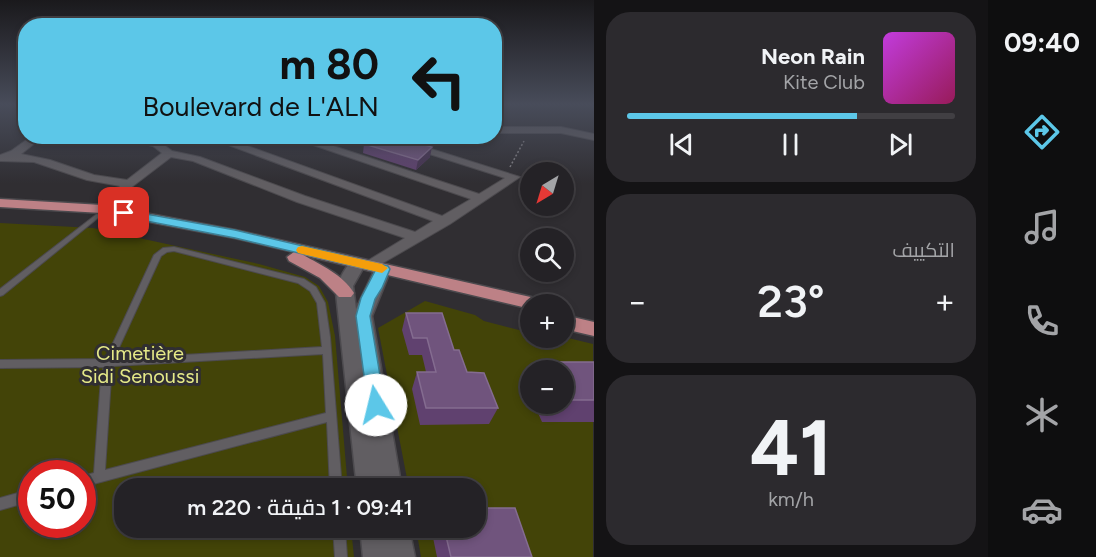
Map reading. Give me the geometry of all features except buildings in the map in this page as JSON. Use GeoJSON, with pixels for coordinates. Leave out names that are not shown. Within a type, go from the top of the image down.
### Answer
{"type":"FeatureCollection","features":[{"type":"Feature","properties":{"kind":"main road"},"geometry":{"type":"LineString","coordinates":[[0,203],[100,213],[235,234],[457,291],[520,311]]}},
{"type":"Feature","properties":{"kind":"main road"},"geometry":{"type":"LineString","coordinates":[[0,211],[100,213],[296,257],[369,269]]}},
{"type":"Feature","properties":{"kind":"main road"},"geometry":{"type":"LineString","coordinates":[[296,257],[326,274],[345,293]]}},
{"type":"Feature","properties":{"kind":"main road"},"geometry":{"type":"LineString","coordinates":[[368,478],[345,286],[369,269]]}},
{"type":"Feature","properties":{"kind":"main road"},"geometry":{"type":"LineString","coordinates":[[369,269],[368,298],[363,316],[388,478]]}},
{"type":"Feature","properties":{"kind":"main road"},"geometry":{"type":"LineString","coordinates":[[457,291],[520,302]]}},
{"type":"Feature","properties":{"kind":"main road"},"geometry":{"type":"LineString","coordinates":[[574,313],[594,318]]}},
{"type":"Feature","properties":{"kind":"main road"},"geometry":{"type":"LineString","coordinates":[[574,324],[594,329]]}},
{"type":"Feature","properties":{"kind":"main road"},"geometry":{"type":"LineString","coordinates":[[374,538],[377,557]]}},
{"type":"Feature","properties":{"kind":"main road"},"geometry":{"type":"LineString","coordinates":[[398,538],[401,557]]}},
{"type":"Feature","properties":{"kind":"street"},"geometry":{"type":"LineString","coordinates":[[566,131],[594,137]]}},
{"type":"Feature","properties":{"kind":"street"},"geometry":{"type":"LineString","coordinates":[[0,158],[12,155],[28,144]]}},
{"type":"Feature","properties":{"kind":"street"},"geometry":{"type":"LineString","coordinates":[[156,144],[169,153],[196,159],[301,199],[414,236]]}},
{"type":"Feature","properties":{"kind":"street"},"geometry":{"type":"LineString","coordinates":[[231,144],[445,221]]}},
{"type":"Feature","properties":{"kind":"street"},"geometry":{"type":"LineString","coordinates":[[316,144],[481,198]]}},
{"type":"Feature","properties":{"kind":"street"},"geometry":{"type":"LineString","coordinates":[[369,269],[414,236],[445,221],[514,177],[404,144]]}},
{"type":"Feature","properties":{"kind":"street"},"geometry":{"type":"LineString","coordinates":[[0,150],[95,179],[129,184]]}},
{"type":"Feature","properties":{"kind":"street"},"geometry":{"type":"LineString","coordinates":[[100,213],[129,184],[169,153]]}},
{"type":"Feature","properties":{"kind":"lane"},"geometry":{"type":"LineString","coordinates":[[0,293],[100,213]]}},
{"type":"Feature","properties":{"kind":"lane"},"geometry":{"type":"LineString","coordinates":[[99,477],[106,378],[110,363],[158,255],[170,249],[301,281],[313,289],[321,303],[327,350],[335,478]]}},
{"type":"Feature","properties":{"kind":"lane"},"geometry":{"type":"LineString","coordinates":[[0,364],[110,363],[327,350]]}},
{"type":"Feature","properties":{"kind":"lane"},"geometry":{"type":"LineString","coordinates":[[96,478],[332,416]]}},
{"type":"Feature","properties":{"kind":"lane"},"geometry":{"type":"LineString","coordinates":[[0,504],[18,499]]}},
{"type":"Feature","properties":{"kind":"lane"},"geometry":{"type":"LineString","coordinates":[[340,538],[341,557]]}},
{"type":"Feature","properties":{"kind":"path"},"geometry":{"type":"LineString","coordinates":[[506,175],[530,131]]}},
{"type":"Feature","properties":{"kind":"green space","name":"Cimetière Sidi Senoussi"},"geometry":{"type":"Polygon","coordinates":[[[0,223],[93,228],[259,264],[305,277],[319,286],[328,302],[335,336],[347,478],[114,478],[114,538],[352,538],[354,557],[0,557],[0,223]]]}},
{"type":"Feature","properties":{"kind":"green space"},"geometry":{"type":"Polygon","coordinates":[[[425,301],[520,330],[520,348],[574,348],[574,339],[593,344],[593,557],[421,557],[418,538],[486,538],[486,478],[407,478],[378,328],[425,301]]]}},
{"type":"Feature","properties":{"kind":"slow traffic"},"geometry":{"type":"LineString","coordinates":[[302,250],[382,268]]}},
{"type":"Feature","properties":{"kind":"route"},"geometry":{"type":"LineString","coordinates":[[124,213],[235,234],[383,269],[381,278],[368,298],[363,316],[376,405]]}}]}
